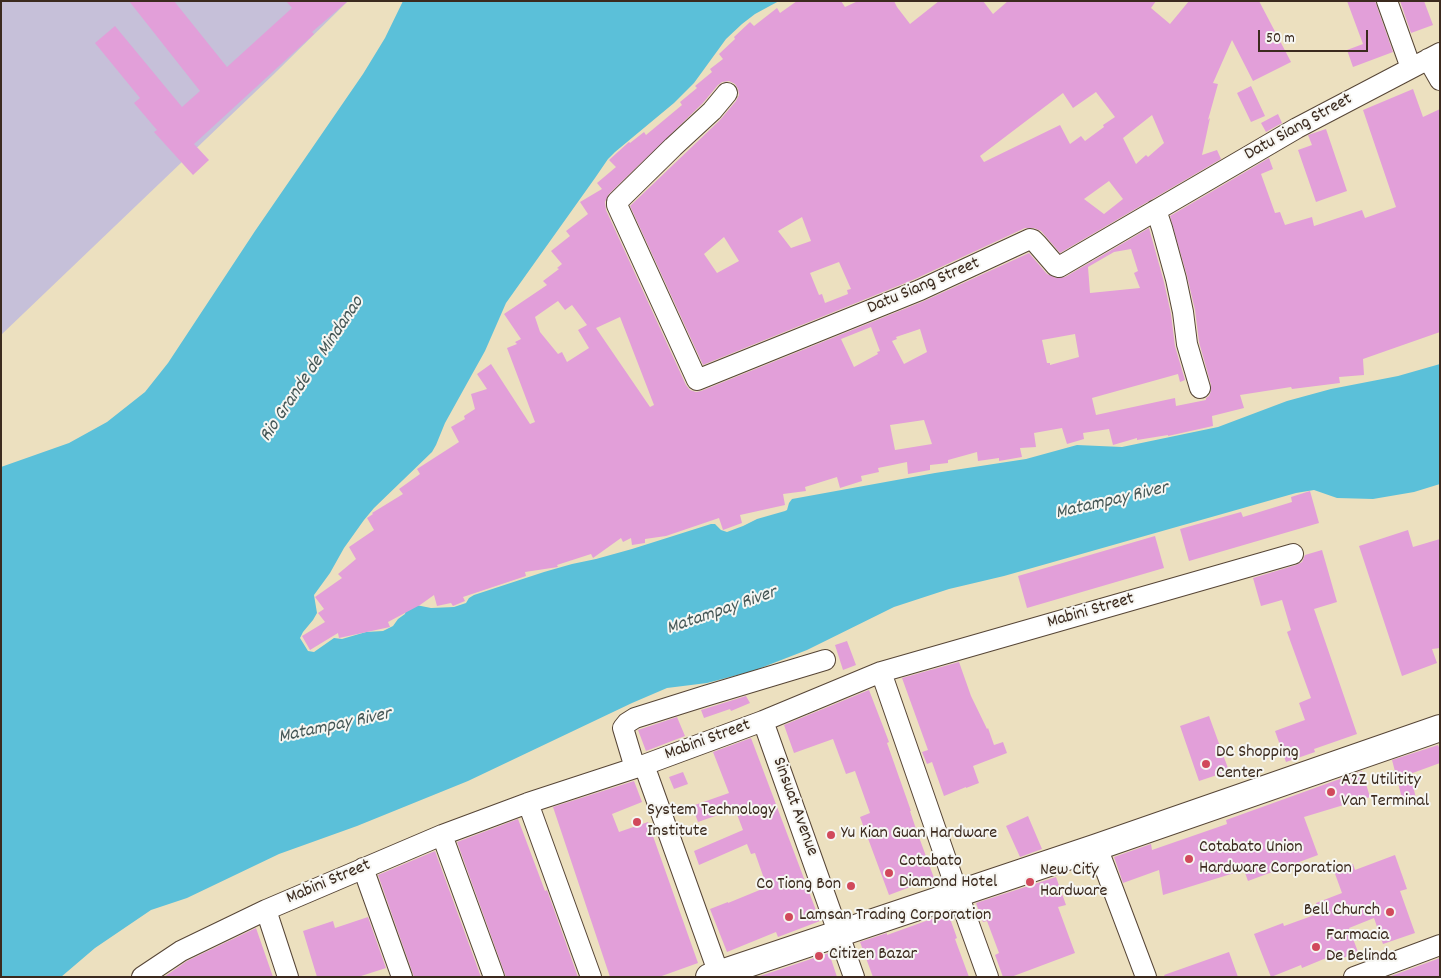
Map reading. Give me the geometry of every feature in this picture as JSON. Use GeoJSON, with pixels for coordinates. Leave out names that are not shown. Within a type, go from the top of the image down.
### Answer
{"type":"FeatureCollection","features":[{"type":"Feature","properties":{"kind":"main road"},"geometry":{"type":"LineString","coordinates":[[716,976],[1440,728]]}},
{"type":"Feature","properties":{"kind":"street"},"geometry":{"type":"LineString","coordinates":[[1388,1],[1440,80]]}},
{"type":"Feature","properties":{"kind":"street","name":"Datu Siang Street"},"geometry":{"type":"LineString","coordinates":[[727,93],[712,111],[617,202],[697,380],[920,290],[1030,240],[1033,240],[1059,267],[1333,108],[1426,60]]}},
{"type":"Feature","properties":{"kind":"street"},"geometry":{"type":"LineString","coordinates":[[1156,210],[1176,279],[1187,344],[1200,388]]}},
{"type":"Feature","properties":{"kind":"street","name":"Mabini Street"},"geometry":{"type":"LineString","coordinates":[[142,977],[181,951],[266,910],[442,835],[528,803],[640,767],[763,721],[882,672],[1293,554]]}},
{"type":"Feature","properties":{"kind":"street"},"geometry":{"type":"LineString","coordinates":[[716,976],[640,767],[623,728],[635,718],[824,660]]}},
{"type":"Feature","properties":{"kind":"street"},"geometry":{"type":"LineString","coordinates":[[882,672],[988,977]]}},
{"type":"Feature","properties":{"kind":"street","name":"Sinsuat Avenue"},"geometry":{"type":"LineString","coordinates":[[763,721],[854,977]]}},
{"type":"Feature","properties":{"kind":"street"},"geometry":{"type":"LineString","coordinates":[[528,803],[591,977]]}},
{"type":"Feature","properties":{"kind":"street"},"geometry":{"type":"LineString","coordinates":[[442,835],[494,977]]}},
{"type":"Feature","properties":{"kind":"street"},"geometry":{"type":"LineString","coordinates":[[1097,847],[1146,977]]}},
{"type":"Feature","properties":{"kind":"street"},"geometry":{"type":"LineString","coordinates":[[363,868],[402,977]]}},
{"type":"Feature","properties":{"kind":"street"},"geometry":{"type":"LineString","coordinates":[[266,910],[288,977]]}},
{"type":"Feature","properties":{"kind":"street"},"geometry":{"type":"LineString","coordinates":[[1354,977],[1440,946]]}},
{"type":"Feature","properties":{"kind":"shaded area"},"geometry":{"type":"Polygon","coordinates":[[[1,1],[348,1],[1,335],[1,1]]]}},
{"type":"Feature","properties":{"kind":"water"},"geometry":{"type":"Polygon","coordinates":[[[403,1],[779,1],[755,14],[742,24],[726,39],[694,83],[674,103],[608,159],[506,303],[485,351],[445,423],[432,452],[364,520],[314,595],[317,613],[300,638],[308,651],[314,652],[334,638],[342,639],[366,632],[383,631],[393,626],[405,614],[406,610],[416,605],[431,608],[454,607],[466,603],[474,595],[544,572],[632,549],[711,524],[715,524],[721,530],[727,532],[757,519],[787,510],[792,499],[935,473],[1026,459],[1077,445],[1122,447],[1218,427],[1287,401],[1331,389],[1398,376],[1440,364],[1440,484],[1414,492],[1373,499],[1337,498],[1314,490],[1296,493],[1004,576],[949,589],[894,607],[807,650],[753,671],[707,683],[667,688],[468,781],[357,826],[279,854],[187,898],[151,910],[95,948],[61,977],[1,977],[1,467],[69,443],[107,422],[145,392],[168,363],[255,231],[363,74],[385,38],[403,1]]]}},
{"type":"Feature","properties":{"kind":"building"},"geometry":{"type":"Polygon","coordinates":[[[129,1],[174,1],[227,67],[292,8],[286,1],[348,1],[312,32],[314,34],[194,144],[209,160],[193,175],[154,132],[157,130],[134,103],[140,98],[95,43],[115,26],[182,107],[200,91],[129,1]]]}},
{"type":"Feature","properties":{"kind":"building"},"geometry":{"type":"Polygon","coordinates":[[[797,1],[841,1],[845,7],[858,1],[894,1],[910,24],[939,1],[983,1],[993,14],[1008,1],[1156,1],[1151,8],[1170,24],[1189,1],[1259,1],[1291,62],[1253,81],[1232,40],[1213,83],[1218,84],[1208,120],[1210,118],[1202,155],[1217,150],[1221,159],[1060,253],[1041,231],[1034,228],[1025,228],[915,279],[703,365],[630,206],[720,120],[736,101],[739,95],[735,84],[729,81],[722,82],[703,103],[609,194],[605,202],[606,210],[686,385],[690,390],[701,391],[924,301],[1029,253],[1047,274],[1056,278],[1065,277],[1149,228],[1164,282],[1175,346],[1185,380],[1180,382],[1178,374],[1092,398],[1096,415],[1175,398],[1176,406],[1206,400],[1211,391],[1211,385],[1199,342],[1195,310],[1187,276],[1170,216],[1269,158],[1273,169],[1261,174],[1275,213],[1280,212],[1285,225],[1312,217],[1314,226],[1362,210],[1365,218],[1396,207],[1363,110],[1413,89],[1423,117],[1440,109],[1440,332],[1363,359],[1364,375],[1339,377],[1340,383],[1292,389],[1291,387],[1240,395],[1244,408],[1212,416],[1213,426],[1168,436],[1137,440],[1137,438],[1113,445],[1109,429],[1083,433],[1084,439],[1067,444],[1062,428],[1034,433],[1036,447],[1020,448],[1022,457],[999,461],[999,458],[978,461],[977,452],[948,460],[948,463],[930,465],[930,470],[908,474],[907,462],[878,468],[879,472],[861,476],[862,481],[840,488],[837,477],[805,487],[806,491],[783,494],[785,505],[740,515],[742,523],[723,530],[719,518],[666,536],[645,539],[645,543],[632,545],[631,538],[623,542],[621,538],[593,558],[591,554],[557,565],[558,567],[525,572],[526,576],[463,597],[465,601],[453,606],[451,603],[437,606],[434,595],[420,605],[388,622],[390,627],[339,638],[338,633],[310,650],[302,636],[325,622],[318,613],[324,609],[315,597],[342,578],[338,574],[356,559],[349,547],[374,530],[367,518],[403,494],[399,489],[420,474],[417,469],[459,442],[451,427],[465,419],[464,416],[475,409],[471,394],[487,389],[477,374],[491,364],[530,424],[535,422],[507,348],[517,344],[515,342],[521,339],[504,314],[547,285],[543,281],[559,269],[557,268],[562,264],[551,251],[570,236],[566,231],[588,214],[580,202],[602,189],[597,183],[616,167],[609,160],[629,142],[644,132],[646,135],[682,105],[680,102],[712,72],[710,69],[723,59],[719,54],[750,22],[754,26],[777,8],[780,13],[797,1]],[[1096,92],[1073,108],[1063,93],[980,156],[984,162],[1060,125],[1070,144],[1081,136],[1085,141],[1115,117],[1096,92]],[[1152,115],[1123,138],[1136,164],[1146,155],[1148,157],[1164,143],[1152,115]],[[1109,181],[1084,199],[1104,214],[1123,199],[1109,181]],[[802,217],[778,231],[791,248],[811,241],[802,217]],[[724,237],[704,254],[717,273],[739,261],[724,237]],[[1131,249],[1114,252],[1088,267],[1090,293],[1140,288],[1134,273],[1138,271],[1131,249]],[[839,262],[810,273],[819,295],[822,294],[825,303],[848,294],[847,290],[851,289],[839,262]],[[558,301],[535,317],[540,332],[558,354],[562,352],[567,362],[589,348],[578,330],[587,325],[572,305],[565,310],[558,301]],[[620,317],[596,328],[650,407],[654,405],[620,317]],[[871,327],[841,339],[854,367],[878,354],[877,352],[880,351],[871,327]],[[920,329],[896,337],[897,339],[892,341],[904,364],[927,352],[920,329]],[[1075,334],[1042,340],[1047,363],[1050,363],[1050,365],[1079,357],[1075,334]],[[924,420],[890,425],[895,450],[932,444],[924,420]]]}},
{"type":"Feature","properties":{"kind":"building"},"geometry":{"type":"Polygon","coordinates":[[[1347,1],[1375,1],[1393,52],[1353,67],[1347,50],[1363,44],[1347,1]]]}},
{"type":"Feature","properties":{"kind":"building"},"geometry":{"type":"Polygon","coordinates":[[[1400,1],[1424,1],[1433,25],[1411,33],[1400,1]]]}},
{"type":"Feature","properties":{"kind":"building"},"geometry":{"type":"Polygon","coordinates":[[[1251,86],[1265,116],[1251,122],[1237,93],[1251,86]]]}},
{"type":"Feature","properties":{"kind":"building"},"geometry":{"type":"Polygon","coordinates":[[[1278,114],[1282,123],[1266,132],[1261,123],[1278,114]]]}},
{"type":"Feature","properties":{"kind":"building"},"geometry":{"type":"Polygon","coordinates":[[[1326,129],[1347,191],[1316,202],[1298,150],[1312,145],[1308,135],[1326,129]]]}},
{"type":"Feature","properties":{"kind":"building"},"geometry":{"type":"Polygon","coordinates":[[[1310,491],[1319,523],[1189,561],[1180,529],[1241,512],[1243,517],[1292,502],[1291,497],[1310,491]]]}},
{"type":"Feature","properties":{"kind":"building"},"geometry":{"type":"Polygon","coordinates":[[[1408,530],[1413,547],[1440,539],[1440,648],[1432,649],[1437,663],[1402,676],[1359,546],[1408,530]]]}},
{"type":"Feature","properties":{"kind":"building"},"geometry":{"type":"Polygon","coordinates":[[[1155,536],[1164,568],[1027,608],[1018,576],[1155,536]]]}},
{"type":"Feature","properties":{"kind":"building"},"geometry":{"type":"Polygon","coordinates":[[[1322,550],[1337,602],[1314,609],[1357,734],[1314,749],[1315,752],[1286,762],[1275,731],[1305,720],[1299,703],[1311,698],[1287,632],[1291,630],[1282,600],[1261,606],[1253,578],[1296,565],[1302,562],[1305,555],[1322,550]]]}},
{"type":"Feature","properties":{"kind":"building"},"geometry":{"type":"Polygon","coordinates":[[[847,641],[856,665],[843,670],[835,645],[847,641]]]}},
{"type":"Feature","properties":{"kind":"building"},"geometry":{"type":"Polygon","coordinates":[[[959,662],[971,696],[988,728],[994,745],[1003,742],[1007,753],[973,766],[979,783],[944,796],[932,762],[927,764],[922,752],[928,750],[902,678],[959,662]]]}},
{"type":"Feature","properties":{"kind":"building"},"geometry":{"type":"Polygon","coordinates":[[[869,690],[889,742],[887,743],[934,878],[889,895],[860,817],[870,813],[855,771],[846,774],[833,739],[794,753],[784,725],[869,690]]]}},
{"type":"Feature","properties":{"kind":"building"},"geometry":{"type":"Polygon","coordinates":[[[746,696],[750,703],[731,711],[730,709],[704,718],[701,710],[746,696]]]}},
{"type":"Feature","properties":{"kind":"building"},"geometry":{"type":"Polygon","coordinates":[[[1209,716],[1229,771],[1199,781],[1180,726],[1209,716]]]}},
{"type":"Feature","properties":{"kind":"building"},"geometry":{"type":"Polygon","coordinates":[[[677,717],[685,736],[646,751],[638,730],[677,717]]]}},
{"type":"Feature","properties":{"kind":"building"},"geometry":{"type":"Polygon","coordinates":[[[751,738],[820,921],[778,937],[776,932],[727,952],[710,909],[767,887],[755,853],[751,854],[747,844],[699,865],[694,851],[743,830],[735,809],[698,822],[692,806],[729,793],[713,752],[751,738]]]}},
{"type":"Feature","properties":{"kind":"building"},"geometry":{"type":"Polygon","coordinates":[[[1438,745],[1440,763],[1410,774],[1417,802],[1404,806],[1392,760],[1438,745]]]}},
{"type":"Feature","properties":{"kind":"building"},"geometry":{"type":"Polygon","coordinates":[[[1362,771],[1370,797],[1304,817],[1318,855],[1248,881],[1244,870],[1163,895],[1159,870],[1123,883],[1114,857],[1151,844],[1152,850],[1227,824],[1226,820],[1362,771]]]}},
{"type":"Feature","properties":{"kind":"building"},"geometry":{"type":"Polygon","coordinates":[[[683,772],[688,784],[674,789],[669,777],[683,772]]]}},
{"type":"Feature","properties":{"kind":"building"},"geometry":{"type":"Polygon","coordinates":[[[634,781],[642,802],[612,814],[619,832],[648,822],[698,963],[659,977],[610,977],[553,807],[634,781]]]}},
{"type":"Feature","properties":{"kind":"building"},"geometry":{"type":"Polygon","coordinates":[[[1028,816],[1042,849],[1020,857],[1006,826],[1028,816]]]}},
{"type":"Feature","properties":{"kind":"building"},"geometry":{"type":"Polygon","coordinates":[[[518,819],[545,891],[547,890],[578,977],[506,977],[457,842],[518,819]]]}},
{"type":"Feature","properties":{"kind":"building"},"geometry":{"type":"Polygon","coordinates":[[[435,851],[481,977],[414,977],[378,875],[435,851]]]}},
{"type":"Feature","properties":{"kind":"building"},"geometry":{"type":"Polygon","coordinates":[[[1395,855],[1407,889],[1400,891],[1415,933],[1383,944],[1374,918],[1349,928],[1358,952],[1338,960],[1336,954],[1302,968],[1301,965],[1271,977],[1254,934],[1283,923],[1284,926],[1320,913],[1316,903],[1342,893],[1334,871],[1353,864],[1355,870],[1395,855]]]}},
{"type":"Feature","properties":{"kind":"building"},"geometry":{"type":"Polygon","coordinates":[[[1056,877],[1066,905],[1058,907],[1075,953],[1011,977],[1003,977],[995,955],[999,953],[987,921],[983,922],[976,903],[1056,877]]]}},
{"type":"Feature","properties":{"kind":"building"},"geometry":{"type":"Polygon","coordinates":[[[948,913],[969,977],[873,977],[860,942],[887,933],[887,935],[948,913]]]}},
{"type":"Feature","properties":{"kind":"building"},"geometry":{"type":"Polygon","coordinates":[[[368,917],[386,968],[358,977],[317,977],[303,931],[333,921],[335,928],[368,917]]]}},
{"type":"Feature","properties":{"kind":"building"},"geometry":{"type":"Polygon","coordinates":[[[256,928],[273,977],[164,977],[187,961],[256,928]]]}},
{"type":"Feature","properties":{"kind":"building"},"geometry":{"type":"Polygon","coordinates":[[[1229,952],[1238,977],[1165,977],[1164,975],[1229,952]]]}},
{"type":"Feature","properties":{"kind":"building","name":"Citizen Bazar"},"geometry":{"type":"Polygon","coordinates":[[[829,953],[837,977],[757,977],[829,953]]]}},
{"type":"Feature","properties":{"kind":"building"},"geometry":{"type":"Polygon","coordinates":[[[1440,958],[1440,977],[1391,977],[1391,976],[1440,958]]]}},
{"type":"Feature","properties":{"kind":"place","name":"DC Shopping Center"},"geometry":{"type":"Point","coordinates":[1206,764]}},
{"type":"Feature","properties":{"kind":"place","name":"A2Z Utilitity Van Terminal"},"geometry":{"type":"Point","coordinates":[1331,792]}},
{"type":"Feature","properties":{"kind":"place","name":"System Technology Institute"},"geometry":{"type":"Point","coordinates":[637,822]}},
{"type":"Feature","properties":{"kind":"place","name":"Yu Kian Guan Hardware"},"geometry":{"type":"Point","coordinates":[831,835]}},
{"type":"Feature","properties":{"kind":"place","name":"Cotabato Union Hardware Corporation"},"geometry":{"type":"Point","coordinates":[1189,859]}},
{"type":"Feature","properties":{"kind":"place","name":"Cotabato Diamond Hotel"},"geometry":{"type":"Point","coordinates":[889,873]}},
{"type":"Feature","properties":{"kind":"place","name":"New City Hardware"},"geometry":{"type":"Point","coordinates":[1030,882]}},
{"type":"Feature","properties":{"kind":"place","name":"Co Tiong Bon"},"geometry":{"type":"Point","coordinates":[851,886]}},
{"type":"Feature","properties":{"kind":"place","name":"Bell Church"},"geometry":{"type":"Point","coordinates":[1390,912]}},
{"type":"Feature","properties":{"kind":"place","name":"Lamsan Trading Corporation"},"geometry":{"type":"Point","coordinates":[789,917]}},
{"type":"Feature","properties":{"kind":"place","name":"Farmacia De Belinda"},"geometry":{"type":"Point","coordinates":[1316,947]}},
{"type":"Feature","properties":{"kind":"place","name":"Citizen Bazar"},"geometry":{"type":"Point","coordinates":[819,956]}},
{"type":"Feature","properties":{"kind":"water label","name":"Rio Grande de Mindanao"},"geometry":{"type":"Point","coordinates":[313,370]}},
{"type":"Feature","properties":{"kind":"water label","name":"Matampay River"},"geometry":{"type":"Point","coordinates":[1112,502]}},
{"type":"Feature","properties":{"kind":"water label","name":"Matampay River"},"geometry":{"type":"Point","coordinates":[722,612]}},
{"type":"Feature","properties":{"kind":"water label","name":"Matampay River"},"geometry":{"type":"Point","coordinates":[335,727]}}]}
